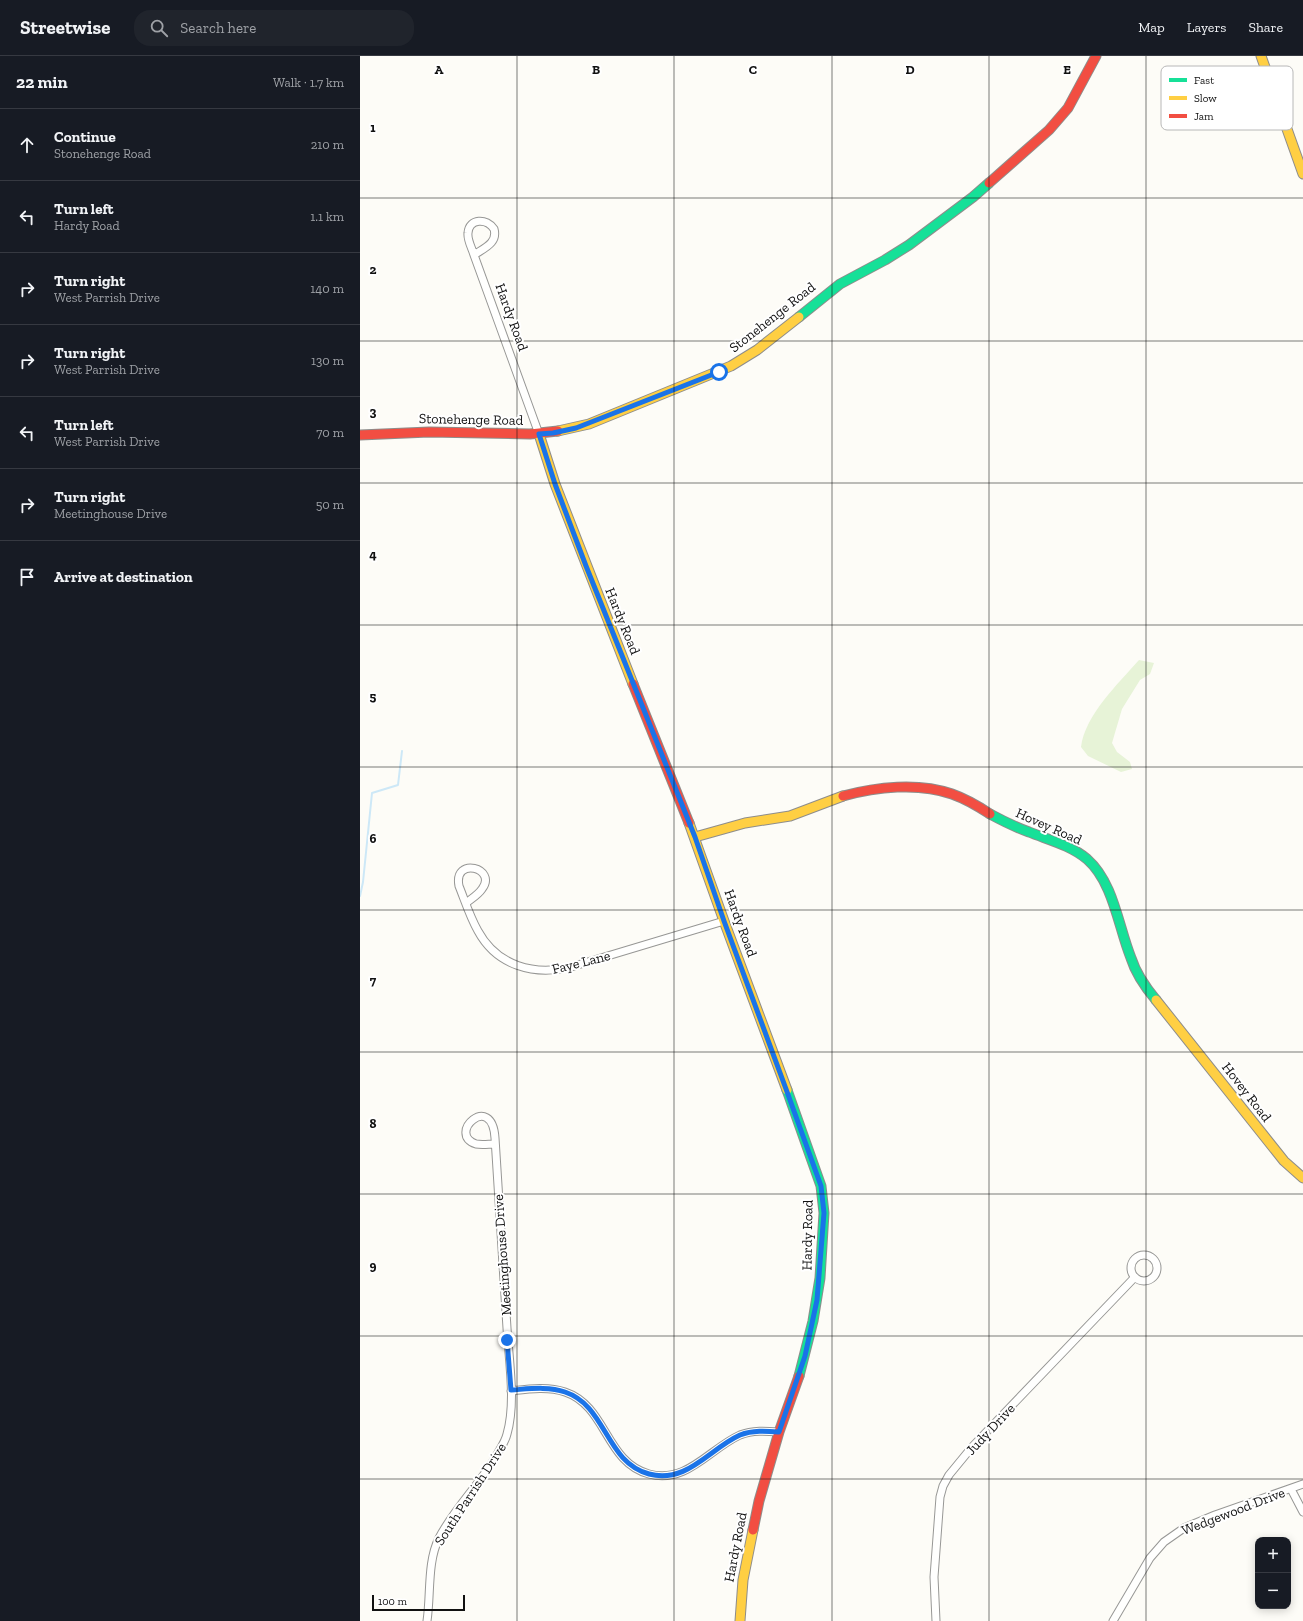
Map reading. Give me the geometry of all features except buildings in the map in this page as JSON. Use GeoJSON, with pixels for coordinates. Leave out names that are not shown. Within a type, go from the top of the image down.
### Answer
{"type":"FeatureCollection","features":[{"type":"Feature","properties":{"kind":"main road","name":"Stonehenge Road"},"geometry":{"type":"LineString","coordinates":[[360,435],[436,432],[539,434],[566,431],[589,424],[624,408],[719,372],[757,350],[831,290],[909,245],[973,197],[1038,140],[1059,119],[1076,96],[1096,56]]}},
{"type":"Feature","properties":{"kind":"main road"},"geometry":{"type":"LineString","coordinates":[[1260,56],[1264,66]]}},
{"type":"Feature","properties":{"kind":"main road"},"geometry":{"type":"LineString","coordinates":[[1287,130],[1303,174]]}},
{"type":"Feature","properties":{"kind":"main road","name":"Hardy Road"},"geometry":{"type":"LineString","coordinates":[[539,434],[555,484],[586,566],[695,837],[724,921],[821,1186],[824,1213],[820,1278],[813,1321],[799,1377],[766,1473],[754,1523],[741,1594],[740,1621]]}},
{"type":"Feature","properties":{"kind":"main road","name":"Hovey Road"},"geometry":{"type":"LineString","coordinates":[[695,837],[745,823],[788,817],[850,794],[918,788],[940,791],[964,798],[1018,828],[1063,844],[1076,851],[1088,860],[1095,868],[1108,890],[1130,957],[1135,969],[1147,988],[1284,1161],[1303,1178]]}},
{"type":"Feature","properties":{"kind":"street","name":"Hardy Road"},"geometry":{"type":"LineString","coordinates":[[474,255],[489,245],[494,239],[494,229],[486,222],[475,222],[468,230],[468,238],[474,255],[539,434]]}},
{"type":"Feature","properties":{"kind":"street","name":"Faye Lane"},"geometry":{"type":"LineString","coordinates":[[466,903],[481,891],[485,884],[484,875],[477,868],[468,868],[464,870],[459,877],[459,886],[466,903],[478,932],[492,949],[515,965],[533,970],[548,971],[571,967],[724,921]]}},
{"type":"Feature","properties":{"kind":"street","name":"Meetinghouse Drive"},"geometry":{"type":"LineString","coordinates":[[495,1144],[480,1144],[472,1141],[467,1134],[470,1121],[478,1117],[482,1117],[490,1121],[494,1130],[495,1144],[511,1390]]}},
{"type":"Feature","properties":{"kind":"street","name":"Judy Drive"},"geometry":{"type":"LineString","coordinates":[[936,1621],[934,1577],[938,1512],[943,1486],[949,1474],[972,1447],[1135,1277]]}},
{"type":"Feature","properties":{"kind":"street"},"geometry":{"type":"LineString","coordinates":[[511,1390],[553,1389],[575,1396],[585,1403],[621,1457],[628,1464],[649,1474],[661,1476],[673,1475],[694,1467],[740,1435],[756,1431],[779,1432]]}},
{"type":"Feature","properties":{"kind":"street","name":"South Parrish Drive"},"geometry":{"type":"LineString","coordinates":[[427,1621],[433,1553],[448,1522],[491,1464],[505,1440],[509,1426],[511,1390]]}},
{"type":"Feature","properties":{"kind":"street","name":"Wedgewood Drive"},"geometry":{"type":"LineString","coordinates":[[1113,1621],[1150,1558],[1172,1535],[1195,1523],[1303,1484]]}},
{"type":"Feature","properties":{"kind":"street"},"geometry":{"type":"LineString","coordinates":[[1291,1489],[1303,1512]]}},
{"type":"Feature","properties":{"kind":"green space"},"geometry":{"type":"Polygon","coordinates":[[[1139,660],[1154,663],[1150,674],[1140,680],[1122,709],[1112,743],[1117,752],[1130,762],[1132,769],[1121,772],[1088,756],[1081,747],[1089,723],[1104,700],[1139,660]]]}},
{"type":"Feature","properties":{"kind":"waterway"},"geometry":{"type":"LineString","coordinates":[[360,896],[363,882],[372,793],[398,785],[402,751]]}},
{"type":"Feature","properties":{"kind":"traffic: fast"},"geometry":{"type":"LineString","coordinates":[[799,317],[840,284],[885,260],[909,245],[973,197],[989,183]]}},
{"type":"Feature","properties":{"kind":"traffic: fast"},"geometry":{"type":"LineString","coordinates":[[990,814],[1019,828],[1074,850],[1087,859],[1096,869],[1109,892],[1126,946],[1138,975],[1156,1000]]}},
{"type":"Feature","properties":{"kind":"traffic: fast"},"geometry":{"type":"LineString","coordinates":[[787,1090],[821,1186],[824,1213],[820,1278],[813,1321],[799,1376]]}},
{"type":"Feature","properties":{"kind":"traffic: slow"},"geometry":{"type":"LineString","coordinates":[[1261,56],[1265,66]]}},
{"type":"Feature","properties":{"kind":"traffic: slow"},"geometry":{"type":"LineString","coordinates":[[1287,130],[1303,174]]}},
{"type":"Feature","properties":{"kind":"traffic: slow"},"geometry":{"type":"LineString","coordinates":[[558,431],[589,424],[731,366],[757,350],[799,317]]}},
{"type":"Feature","properties":{"kind":"traffic: slow"},"geometry":{"type":"LineString","coordinates":[[539,434],[555,484],[633,684]]}},
{"type":"Feature","properties":{"kind":"traffic: slow"},"geometry":{"type":"LineString","coordinates":[[695,837],[745,823],[790,816],[843,796]]}},
{"type":"Feature","properties":{"kind":"traffic: slow"},"geometry":{"type":"LineString","coordinates":[[689,823],[787,1090]]}},
{"type":"Feature","properties":{"kind":"traffic: slow"},"geometry":{"type":"LineString","coordinates":[[1156,1000],[1284,1161],[1303,1178]]}},
{"type":"Feature","properties":{"kind":"traffic: slow"},"geometry":{"type":"LineString","coordinates":[[740,1621],[743,1580],[753,1530]]}},
{"type":"Feature","properties":{"kind":"traffic: jam"},"geometry":{"type":"LineString","coordinates":[[989,183],[1049,130],[1068,108],[1096,56]]}},
{"type":"Feature","properties":{"kind":"traffic: jam"},"geometry":{"type":"LineString","coordinates":[[360,435],[429,432],[530,434],[558,431]]}},
{"type":"Feature","properties":{"kind":"traffic: jam"},"geometry":{"type":"LineString","coordinates":[[633,684],[689,823]]}},
{"type":"Feature","properties":{"kind":"traffic: jam"},"geometry":{"type":"LineString","coordinates":[[843,796],[883,788],[925,788],[952,794],[972,803],[990,814]]}},
{"type":"Feature","properties":{"kind":"traffic: jam"},"geometry":{"type":"LineString","coordinates":[[753,1530],[759,1501],[779,1432],[799,1376]]}},
{"type":"Feature","properties":{"kind":"route"},"geometry":{"type":"LineString","coordinates":[[507,1340],[511,1390],[542,1388],[553,1389],[564,1391],[575,1396],[585,1403],[621,1457],[628,1464],[649,1474],[661,1476],[673,1475],[694,1467],[740,1435],[762,1431],[779,1432],[799,1377],[813,1321],[820,1278],[823,1235],[824,1213],[821,1186],[686,813],[586,566],[555,484],[539,434],[566,431],[589,424],[624,408],[719,372]]}}]}
